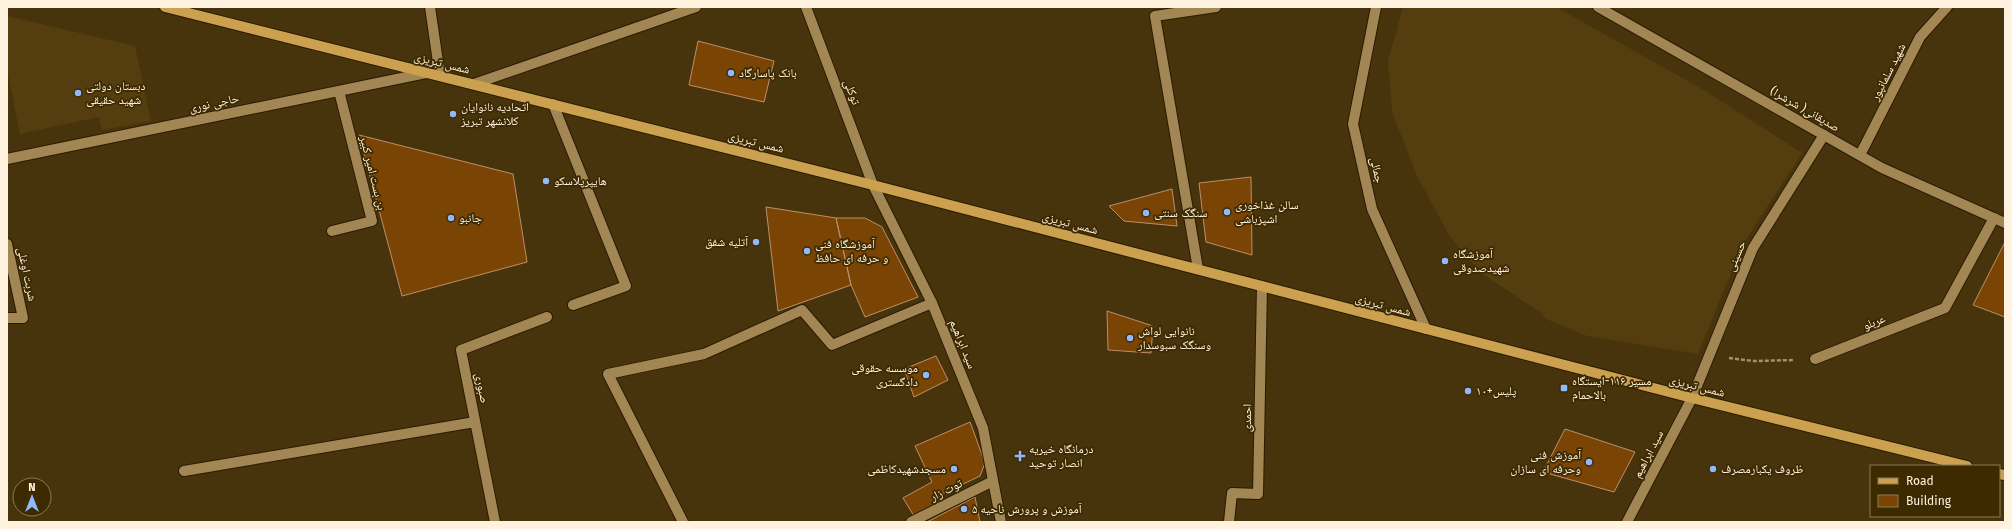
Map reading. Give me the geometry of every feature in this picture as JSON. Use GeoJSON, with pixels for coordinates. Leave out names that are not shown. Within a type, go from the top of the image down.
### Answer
{"type":"FeatureCollection","features":[{"type":"Feature","properties":{"kind":"main road","name":"شمس تبریزی"},"geometry":{"type":"LineString","coordinates":[[165,7],[874,185],[1692,398],[1963,465]]}},
{"type":"Feature","properties":{"kind":"street"},"geometry":{"type":"LineString","coordinates":[[430,7],[440,76]]}},
{"type":"Feature","properties":{"kind":"street"},"geometry":{"type":"LineString","coordinates":[[474,84],[696,7]]}},
{"type":"Feature","properties":{"kind":"street","name":"توکلی"},"geometry":{"type":"LineString","coordinates":[[806,7],[874,185]]}},
{"type":"Feature","properties":{"kind":"street"},"geometry":{"type":"LineString","coordinates":[[1198,269],[1155,16],[1216,7]]}},
{"type":"Feature","properties":{"kind":"street","name":"جمالی"},"geometry":{"type":"LineString","coordinates":[[1376,7],[1353,124],[1372,209],[1426,329]]}},
{"type":"Feature","properties":{"kind":"street","name":"(شرشرا )صدیقانی"},"geometry":{"type":"LineString","coordinates":[[1598,7],[1882,168],[2005,223]]}},
{"type":"Feature","properties":{"kind":"street","name":"شهید سلمانپور"},"geometry":{"type":"LineString","coordinates":[[1860,155],[1920,37],[1947,7]]}},
{"type":"Feature","properties":{"kind":"street","name":"حاجی نوری"},"geometry":{"type":"LineString","coordinates":[[7,159],[426,73]]}},
{"type":"Feature","properties":{"kind":"street","name":"بن بست امیر کبیر"},"geometry":{"type":"LineString","coordinates":[[332,231],[372,221],[339,91]]}},
{"type":"Feature","properties":{"kind":"street"},"geometry":{"type":"LineString","coordinates":[[553,104],[626,286],[573,305]]}},
{"type":"Feature","properties":{"kind":"street","name":"حسینی"},"geometry":{"type":"LineString","coordinates":[[1692,398],[1753,248],[1824,135]]}},
{"type":"Feature","properties":{"kind":"street","name":"سید ابراهیم"},"geometry":{"type":"LineString","coordinates":[[874,185],[932,303],[982,428],[1001,522]]}},
{"type":"Feature","properties":{"kind":"street","name":"عربلو"},"geometry":{"type":"LineString","coordinates":[[1815,359],[1945,308],[1994,218]]}},
{"type":"Feature","properties":{"kind":"street","name":"شربت اوغلی"},"geometry":{"type":"LineString","coordinates":[[7,244],[23,318],[7,318]]}},
{"type":"Feature","properties":{"kind":"street","name":"احمدی"},"geometry":{"type":"LineString","coordinates":[[1230,522],[1232,493],[1258,494],[1262,286]]}},
{"type":"Feature","properties":{"kind":"street"},"geometry":{"type":"LineString","coordinates":[[683,522],[608,374],[704,354],[802,310],[832,345],[932,303]]}},
{"type":"Feature","properties":{"kind":"street","name":"صبوری"},"geometry":{"type":"LineString","coordinates":[[495,522],[461,350],[548,317]]}},
{"type":"Feature","properties":{"kind":"street","name":"سید ابراهیم"},"geometry":{"type":"LineString","coordinates":[[1627,522],[1692,398]]}},
{"type":"Feature","properties":{"kind":"street"},"geometry":{"type":"LineString","coordinates":[[184,471],[475,422]]}},
{"type":"Feature","properties":{"kind":"street","name":"توت زار"},"geometry":{"type":"LineString","coordinates":[[911,522],[993,481]]}},
{"type":"Feature","properties":{"kind":"path"},"geometry":{"type":"LineString","coordinates":[[1710,356],[1754,361],[1815,359]]}},
{"type":"Feature","properties":{"kind":"shaded area"},"geometry":{"type":"Polygon","coordinates":[[[1403,7],[1556,7],[1704,90],[1802,153],[1743,244],[1698,354],[1587,336],[1546,319],[1541,313],[1481,273],[1450,237],[1417,176],[1392,112],[1388,61],[1403,7]]]}},
{"type":"Feature","properties":{"kind":"shaded area","name":"دبستان دولتی شهید حقیقی"},"geometry":{"type":"Polygon","coordinates":[[[7,16],[135,46],[151,121],[102,130],[99,117],[20,134],[7,69],[7,16]]]}},
{"type":"Feature","properties":{"kind":"building","name":"بانک پاسارگاد"},"geometry":{"type":"Polygon","coordinates":[[[698,41],[774,61],[764,102],[689,85],[698,41]]]}},
{"type":"Feature","properties":{"kind":"building","name":"جانبو"},"geometry":{"type":"Polygon","coordinates":[[[359,135],[513,174],[527,262],[402,296],[359,135]]]}},
{"type":"Feature","properties":{"kind":"building","name":"سالن غذاخوری اشپزباشی"},"geometry":{"type":"Polygon","coordinates":[[[1251,177],[1252,255],[1206,242],[1199,183],[1251,177]]]}},
{"type":"Feature","properties":{"kind":"building","name":"سنگک سنتی"},"geometry":{"type":"Polygon","coordinates":[[[1172,189],[1177,226],[1124,221],[1109,206],[1172,189]]]}},
{"type":"Feature","properties":{"kind":"building","name":"آموزشگاه فنی و حرفه ای حافظ"},"geometry":{"type":"Polygon","coordinates":[[[766,207],[836,218],[851,285],[778,311],[766,207]]]}},
{"type":"Feature","properties":{"kind":"building"},"geometry":{"type":"Polygon","coordinates":[[[836,218],[865,218],[882,227],[918,297],[865,317],[851,285],[836,218]]]}},
{"type":"Feature","properties":{"kind":"building"},"geometry":{"type":"Polygon","coordinates":[[[2005,242],[2005,317],[1973,305],[2005,242]]]}},
{"type":"Feature","properties":{"kind":"building","name":"نانوایی لواش وسنگک سبوسدار"},"geometry":{"type":"Polygon","coordinates":[[[1107,311],[1153,326],[1151,353],[1108,350],[1107,311]]]}},
{"type":"Feature","properties":{"kind":"building","name":"موسسه حقوقی دادگستری"},"geometry":{"type":"Polygon","coordinates":[[[936,356],[948,380],[914,397],[904,369],[936,356]]]}},
{"type":"Feature","properties":{"kind":"building","name":"مسجدشهیدکاظمی"},"geometry":{"type":"Polygon","coordinates":[[[970,422],[985,463],[980,476],[940,495],[943,502],[914,516],[903,498],[932,482],[915,446],[970,422]]]}},
{"type":"Feature","properties":{"kind":"building","name":"آموزش فنی وحرفه ای سازان"},"geometry":{"type":"Polygon","coordinates":[[[1565,429],[1635,452],[1614,492],[1543,472],[1565,429]]]}},
{"type":"Feature","properties":{"kind":"building","name":"آموزش و پرورش ناحیه ۵"},"geometry":{"type":"Polygon","coordinates":[[[975,497],[980,522],[927,522],[975,497]]]}},
{"type":"Feature","properties":{"kind":"place","name":"بانک پاسارگاد"},"geometry":{"type":"Point","coordinates":[731,73]}},
{"type":"Feature","properties":{"kind":"place","name":"دبستان دولتی شهید حقیقی"},"geometry":{"type":"Point","coordinates":[78,93]}},
{"type":"Feature","properties":{"kind":"place","name":"اتحادیه نانوایان کلانشهر تبریز"},"geometry":{"type":"Point","coordinates":[453,114]}},
{"type":"Feature","properties":{"kind":"place","name":"هایپرپلاسکو"},"geometry":{"type":"Point","coordinates":[546,181]}},
{"type":"Feature","properties":{"kind":"place","name":"سالن غذاخوری اشپزباشی"},"geometry":{"type":"Point","coordinates":[1227,212]}},
{"type":"Feature","properties":{"kind":"place","name":"سنگک سنتی"},"geometry":{"type":"Point","coordinates":[1146,213]}},
{"type":"Feature","properties":{"kind":"place","name":"جانبو"},"geometry":{"type":"Point","coordinates":[451,218]}},
{"type":"Feature","properties":{"kind":"place","name":"آتلیه شفق"},"geometry":{"type":"Point","coordinates":[756,242]}},
{"type":"Feature","properties":{"kind":"place","name":"آموزشگاه فنی و حرفه ای حافظ"},"geometry":{"type":"Point","coordinates":[807,251]}},
{"type":"Feature","properties":{"kind":"place","name":"آموزشگاه شهیدصدوقی"},"geometry":{"type":"Point","coordinates":[1445,261]}},
{"type":"Feature","properties":{"kind":"place","name":"نانوایی لواش وسنگک سبوسدار"},"geometry":{"type":"Point","coordinates":[1130,338]}},
{"type":"Feature","properties":{"kind":"place","name":"موسسه حقوقی دادگستری"},"geometry":{"type":"Point","coordinates":[926,375]}},
{"type":"Feature","properties":{"kind":"place","name":"مسیر ۱۱۶-ایستگاه بالاحمام"},"geometry":{"type":"Point","coordinates":[1564,388]}},
{"type":"Feature","properties":{"kind":"place","name":"پلیس+۱۰"},"geometry":{"type":"Point","coordinates":[1468,391]}},
{"type":"Feature","properties":{"kind":"place","name":"درمانگاه خیریه انصار توحید"},"geometry":{"type":"Point","coordinates":[1020,456]}},
{"type":"Feature","properties":{"kind":"place","name":"آموزش فنی وحرفه ای سازان"},"geometry":{"type":"Point","coordinates":[1589,462]}},
{"type":"Feature","properties":{"kind":"place","name":"مسجدشهیدکاظمی"},"geometry":{"type":"Point","coordinates":[954,469]}},
{"type":"Feature","properties":{"kind":"place","name":"ظروف یکبارمصرف"},"geometry":{"type":"Point","coordinates":[1713,469]}},
{"type":"Feature","properties":{"kind":"place","name":"آموزش و پرورش ناحیه ۵"},"geometry":{"type":"Point","coordinates":[964,509]}}]}
